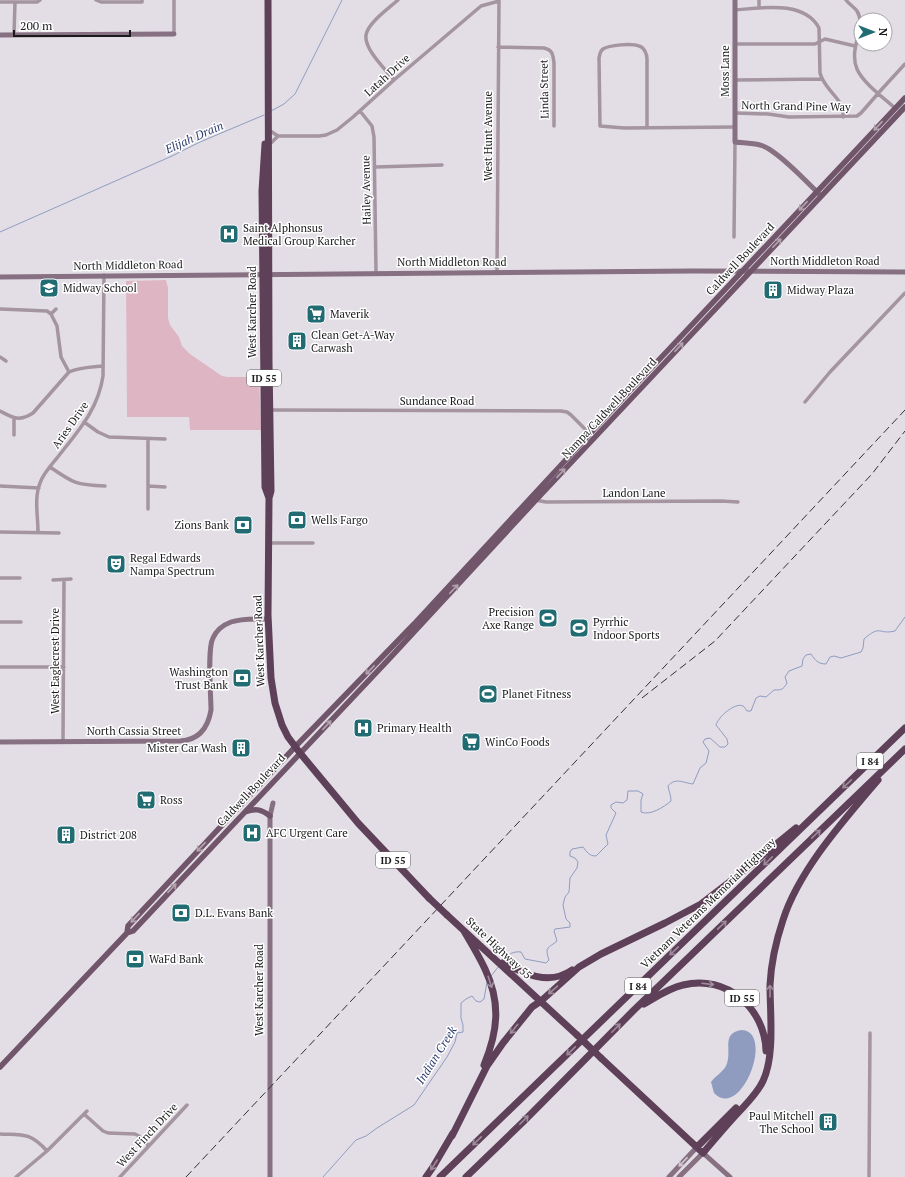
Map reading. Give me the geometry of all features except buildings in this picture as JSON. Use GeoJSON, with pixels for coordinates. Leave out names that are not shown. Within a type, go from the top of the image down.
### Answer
{"type":"FeatureCollection","features":[{"type":"Feature","properties":{"kind":"highway","name":"West Karcher Road"},"geometry":{"type":"LineString","coordinates":[[268,0],[269,145],[266,275],[265,482],[266,492],[269,498]]}},
{"type":"Feature","properties":{"kind":"highway","name":"West Karcher Road"},"geometry":{"type":"LineString","coordinates":[[268,126],[266,131],[262,191],[272,491],[269,498],[268,619],[271,678],[275,703],[282,725],[300,753]]}},
{"type":"Feature","properties":{"kind":"highway","name":"Vietnam Veterans Memorial Highway"},"geometry":{"type":"LineString","coordinates":[[440,1177],[905,728]]}},
{"type":"Feature","properties":{"kind":"highway"},"geometry":{"type":"LineString","coordinates":[[700,1150],[755,1095],[763,1081],[770,1057],[770,983],[774,955],[783,919],[797,887],[811,865],[849,815],[903,750]]}},
{"type":"Feature","properties":{"kind":"highway","name":"I 84"},"geometry":{"type":"LineString","coordinates":[[466,1177],[634,1010],[903,750]]}},
{"type":"Feature","properties":{"kind":"highway","name":"State Highway 55"},"geometry":{"type":"LineString","coordinates":[[300,753],[358,823],[429,898],[700,1150]]}},
{"type":"Feature","properties":{"kind":"highway"},"geometry":{"type":"LineString","coordinates":[[452,1136],[487,1066],[502,1043],[532,1007],[579,967],[601,954],[701,904],[836,794]]}},
{"type":"Feature","properties":{"kind":"highway","name":"ID 55"},"geometry":{"type":"LineString","coordinates":[[426,1177],[452,1136],[492,1047],[496,1029],[496,1013],[490,982],[464,930]]}},
{"type":"Feature","properties":{"kind":"highway"},"geometry":{"type":"LineString","coordinates":[[495,959],[528,975],[549,978],[560,976],[569,972],[600,952],[621,941],[645,933]]}},
{"type":"Feature","properties":{"kind":"highway","name":"ID 55"},"geometry":{"type":"LineString","coordinates":[[634,1010],[672,988],[693,983],[714,984],[738,995],[752,1010],[762,1028],[766,1056],[759,1080],[751,1093],[700,1150]]}},
{"type":"Feature","properties":{"kind":"main road","name":"Caldwell Boulevard"},"geometry":{"type":"LineString","coordinates":[[844,172],[897,111],[905,98]]}},
{"type":"Feature","properties":{"kind":"main road","name":"Caldwell Boulevard"},"geometry":{"type":"LineString","coordinates":[[592,436],[817,191],[897,111],[905,107]]}},
{"type":"Feature","properties":{"kind":"main road","name":"Nampa/Caldwell Boulevard"},"geometry":{"type":"LineString","coordinates":[[387,657],[592,436],[844,172]]}},
{"type":"Feature","properties":{"kind":"main road","name":"Caldwell Boulevard"},"geometry":{"type":"LineString","coordinates":[[127,933],[128,926],[295,747],[387,657]]}},
{"type":"Feature","properties":{"kind":"main road","name":"Caldwell Boulevard"},"geometry":{"type":"LineString","coordinates":[[0,1067],[127,933],[133,931],[300,753],[387,657]]}},
{"type":"Feature","properties":{"kind":"main road"},"geometry":{"type":"LineString","coordinates":[[243,813],[253,809],[260,810],[270,816]]}},
{"type":"Feature","properties":{"kind":"street"},"geometry":{"type":"LineString","coordinates":[[0,2],[37,2],[40,0]]}},
{"type":"Feature","properties":{"kind":"street"},"geometry":{"type":"LineString","coordinates":[[96,0],[101,2],[142,1]]}},
{"type":"Feature","properties":{"kind":"street"},"geometry":{"type":"LineString","coordinates":[[0,34],[174,34],[174,0]]}},
{"type":"Feature","properties":{"kind":"street"},"geometry":{"type":"LineString","coordinates":[[394,80],[372,54],[366,42],[366,35],[370,27],[398,0]]}},
{"type":"Feature","properties":{"kind":"street","name":"Latah Drive"},"geometry":{"type":"LineString","coordinates":[[278,136],[326,135],[337,130],[481,6],[499,0]]}},
{"type":"Feature","properties":{"kind":"street","name":"West Hunt Avenue"},"geometry":{"type":"LineString","coordinates":[[497,272],[499,0]]}},
{"type":"Feature","properties":{"kind":"street","name":"Moss Lane"},"geometry":{"type":"LineString","coordinates":[[734,236],[735,0]]}},
{"type":"Feature","properties":{"kind":"street"},"geometry":{"type":"LineString","coordinates":[[759,0],[759,8]]}},
{"type":"Feature","properties":{"kind":"street"},"geometry":{"type":"LineString","coordinates":[[846,0],[857,12]]}},
{"type":"Feature","properties":{"kind":"street"},"geometry":{"type":"LineString","coordinates":[[14,34],[15,2]]}},
{"type":"Feature","properties":{"kind":"street"},"geometry":{"type":"LineString","coordinates":[[735,10],[786,8],[804,12],[817,22],[820,42],[820,73],[825,86],[843,107],[843,117]]}},
{"type":"Feature","properties":{"kind":"street"},"geometry":{"type":"LineString","coordinates":[[735,44],[815,44],[825,40],[853,46]]}},
{"type":"Feature","properties":{"kind":"street"},"geometry":{"type":"LineString","coordinates":[[647,128],[647,55],[642,47],[638,45],[620,45],[604,48],[601,51],[599,64],[600,126],[647,128],[735,127]]}},
{"type":"Feature","properties":{"kind":"street","name":"Linda Street"},"geometry":{"type":"LineString","coordinates":[[498,48],[544,48],[551,51],[554,63],[554,126]]}},
{"type":"Feature","properties":{"kind":"street"},"geometry":{"type":"LineString","coordinates":[[854,52],[857,70],[863,79],[897,111]]}},
{"type":"Feature","properties":{"kind":"street","name":"North Grand Pine Way"},"geometry":{"type":"LineString","coordinates":[[735,113],[768,114],[789,117],[853,116],[861,113],[905,64]]}},
{"type":"Feature","properties":{"kind":"street"},"geometry":{"type":"LineString","coordinates":[[735,80],[822,79]]}},
{"type":"Feature","properties":{"kind":"street","name":"Hailey Avenue"},"geometry":{"type":"LineString","coordinates":[[360,111],[374,130],[376,167],[376,272]]}},
{"type":"Feature","properties":{"kind":"street"},"geometry":{"type":"LineString","coordinates":[[268,126],[278,136],[269,145]]}},
{"type":"Feature","properties":{"kind":"street"},"geometry":{"type":"LineString","coordinates":[[735,142],[760,144],[766,147],[775,153],[822,196]]}},
{"type":"Feature","properties":{"kind":"street"},"geometry":{"type":"LineString","coordinates":[[376,167],[442,165]]}},
{"type":"Feature","properties":{"kind":"street","name":"North Middleton Road"},"geometry":{"type":"LineString","coordinates":[[0,277],[104,275],[266,275],[376,272],[751,270],[905,272]]}},
{"type":"Feature","properties":{"kind":"street","name":"Aries Drive"},"geometry":{"type":"LineString","coordinates":[[38,532],[37,495],[40,482],[84,422],[97,401],[101,390],[103,366],[104,275]]}},
{"type":"Feature","properties":{"kind":"street"},"geometry":{"type":"LineString","coordinates":[[805,402],[830,372],[905,293]]}},
{"type":"Feature","properties":{"kind":"street"},"geometry":{"type":"LineString","coordinates":[[0,309],[47,311],[51,314],[57,326],[61,357],[69,372]]}},
{"type":"Feature","properties":{"kind":"street"},"geometry":{"type":"LineString","coordinates":[[51,314],[56,309]]}},
{"type":"Feature","properties":{"kind":"street"},"geometry":{"type":"LineString","coordinates":[[0,357],[6,361]]}},
{"type":"Feature","properties":{"kind":"street"},"geometry":{"type":"LineString","coordinates":[[0,411],[14,418],[27,417],[33,413],[69,372],[75,369],[103,366]]}},
{"type":"Feature","properties":{"kind":"street","name":"Sundance Road"},"geometry":{"type":"LineString","coordinates":[[270,410],[561,411],[567,412],[571,415],[592,436]]}},
{"type":"Feature","properties":{"kind":"street"},"geometry":{"type":"LineString","coordinates":[[14,418],[14,435]]}},
{"type":"Feature","properties":{"kind":"street"},"geometry":{"type":"LineString","coordinates":[[84,422],[98,432],[109,437],[165,439]]}},
{"type":"Feature","properties":{"kind":"street"},"geometry":{"type":"LineString","coordinates":[[148,439],[148,509]]}},
{"type":"Feature","properties":{"kind":"street"},"geometry":{"type":"LineString","coordinates":[[50,467],[75,483],[105,486]]}},
{"type":"Feature","properties":{"kind":"street"},"geometry":{"type":"LineString","coordinates":[[0,486],[39,488]]}},
{"type":"Feature","properties":{"kind":"street"},"geometry":{"type":"LineString","coordinates":[[148,486],[165,487]]}},
{"type":"Feature","properties":{"kind":"street","name":"Landon Lane"},"geometry":{"type":"LineString","coordinates":[[533,499],[546,502],[738,502]]}},
{"type":"Feature","properties":{"kind":"street"},"geometry":{"type":"LineString","coordinates":[[0,532],[59,533]]}},
{"type":"Feature","properties":{"kind":"street"},"geometry":{"type":"LineString","coordinates":[[269,543],[313,543]]}},
{"type":"Feature","properties":{"kind":"street"},"geometry":{"type":"LineString","coordinates":[[0,578],[20,578]]}},
{"type":"Feature","properties":{"kind":"street"},"geometry":{"type":"LineString","coordinates":[[53,580],[71,579]]}},
{"type":"Feature","properties":{"kind":"street","name":"West Eaglecrest Drive"},"geometry":{"type":"LineString","coordinates":[[63,742],[64,580]]}},
{"type":"Feature","properties":{"kind":"street","name":"North Cassia Street"},"geometry":{"type":"LineString","coordinates":[[0,742],[188,741],[204,730],[210,717],[210,651],[212,639],[222,627],[230,622],[243,619],[268,619]]}},
{"type":"Feature","properties":{"kind":"street"},"geometry":{"type":"LineString","coordinates":[[0,622],[21,622]]}},
{"type":"Feature","properties":{"kind":"street"},"geometry":{"type":"LineString","coordinates":[[0,668],[64,667]]}},
{"type":"Feature","properties":{"kind":"street","name":"West Karcher Road"},"geometry":{"type":"LineString","coordinates":[[270,1177],[270,816],[273,803]]}},
{"type":"Feature","properties":{"kind":"street"},"geometry":{"type":"LineString","coordinates":[[869,1177],[870,1034]]}},
{"type":"Feature","properties":{"kind":"street","name":"West Finch Drive"},"geometry":{"type":"LineString","coordinates":[[120,1177],[187,1105]]}},
{"type":"Feature","properties":{"kind":"street"},"geometry":{"type":"LineString","coordinates":[[16,1177],[47,1151],[85,1113],[103,1131],[108,1133],[135,1134],[149,1146]]}},
{"type":"Feature","properties":{"kind":"street"},"geometry":{"type":"LineString","coordinates":[[0,1134],[22,1134],[30,1136],[47,1151]]}},
{"type":"Feature","properties":{"kind":"street"},"geometry":{"type":"LineString","coordinates":[[669,1177],[700,1150]]}},
{"type":"Feature","properties":{"kind":"street"},"geometry":{"type":"LineString","coordinates":[[679,1177],[700,1150]]}},
{"type":"Feature","properties":{"kind":"street"},"geometry":{"type":"LineString","coordinates":[[700,1150],[730,1177]]}},
{"type":"Feature","properties":{"kind":"shaded area"},"geometry":{"type":"Polygon","coordinates":[[[166,280],[168,288],[168,318],[170,325],[179,337],[182,346],[190,354],[222,376],[259,377],[261,430],[190,430],[189,417],[127,417],[126,281],[166,280]]]}},
{"type":"Feature","properties":{"kind":"water"},"geometry":{"type":"Polygon","coordinates":[[[742,1030],[751,1034],[755,1045],[755,1058],[750,1073],[743,1086],[734,1095],[724,1098],[714,1093],[711,1082],[723,1071],[726,1066],[728,1060],[728,1044],[731,1035],[742,1030]]]}},
{"type":"Feature","properties":{"kind":"waterway","name":"Elijah Drain"},"geometry":{"type":"LineString","coordinates":[[271,111],[284,104],[295,94],[342,0]]}},
{"type":"Feature","properties":{"kind":"waterway","name":"Elijah Drain"},"geometry":{"type":"LineString","coordinates":[[0,232],[172,156],[200,142],[264,115]]}},
{"type":"Feature","properties":{"kind":"waterway","name":"Indian Creek"},"geometry":{"type":"LineString","coordinates":[[503,960],[511,953],[516,952],[521,952],[525,959],[546,963],[549,960],[547,950],[557,941],[554,931],[555,929],[570,927],[570,923],[566,919],[563,905],[565,897],[569,892],[570,878],[577,868],[578,862],[575,858],[570,856],[570,852],[572,849],[583,847],[587,852],[596,856],[608,844],[606,835],[616,813],[611,808],[611,805],[616,802],[623,803],[627,800],[628,791],[638,791],[643,794],[641,800],[641,812],[653,812],[665,806],[671,801],[668,786],[677,781],[693,784],[700,768],[706,763],[709,751],[703,742],[705,739],[710,738],[720,747],[725,747],[728,744],[727,739],[716,725],[727,711],[740,705],[744,706],[747,711],[751,711],[756,698],[760,696],[766,697],[774,690],[780,690],[783,688],[787,683],[785,677],[789,671],[802,666],[803,659],[806,655],[811,654],[817,661],[826,664],[830,657],[834,656],[841,658],[861,652],[864,639],[877,631],[895,631],[905,617]]}},
{"type":"Feature","properties":{"kind":"waterway","name":"Indian Creek"},"geometry":{"type":"LineString","coordinates":[[491,976],[499,966]]}},
{"type":"Feature","properties":{"kind":"waterway","name":"Indian Creek"},"geometry":{"type":"LineString","coordinates":[[323,1177],[356,1140],[366,1136],[414,1105],[447,1057],[455,1042],[457,1033],[463,1032],[461,1003],[472,996],[476,1001],[480,1002],[484,999],[487,982]]}},
{"type":"Feature","properties":{"kind":"railway"},"geometry":{"type":"LineString","coordinates":[[186,1177],[905,410]]}},
{"type":"Feature","properties":{"kind":"railway"},"geometry":{"type":"LineString","coordinates":[[642,698],[715,641],[872,474],[905,431]]}},
{"type":"Feature","properties":{"kind":"place","name":"Saint Alphonsus Medical Group Karcher"},"geometry":{"type":"Point","coordinates":[229,234]}},
{"type":"Feature","properties":{"kind":"place","name":"Midway School"},"geometry":{"type":"Point","coordinates":[49,288]}},
{"type":"Feature","properties":{"kind":"place","name":"Midway Plaza"},"geometry":{"type":"Point","coordinates":[773,290]}},
{"type":"Feature","properties":{"kind":"place","name":"Maverik"},"geometry":{"type":"Point","coordinates":[316,314]}},
{"type":"Feature","properties":{"kind":"place","name":"Clean Get-A-Way Carwash"},"geometry":{"type":"Point","coordinates":[297,341]}},
{"type":"Feature","properties":{"kind":"place","name":"Wells Fargo"},"geometry":{"type":"Point","coordinates":[297,520]}},
{"type":"Feature","properties":{"kind":"place","name":"Zions Bank"},"geometry":{"type":"Point","coordinates":[243,525]}},
{"type":"Feature","properties":{"kind":"place","name":"Regal Edwards Nampa Spectrum"},"geometry":{"type":"Point","coordinates":[116,564]}},
{"type":"Feature","properties":{"kind":"place","name":"Precision Axe Range"},"geometry":{"type":"Point","coordinates":[548,618]}},
{"type":"Feature","properties":{"kind":"place","name":"Pyrrhic Indoor Sports"},"geometry":{"type":"Point","coordinates":[579,628]}},
{"type":"Feature","properties":{"kind":"place","name":"Washington Trust Bank"},"geometry":{"type":"Point","coordinates":[242,678]}},
{"type":"Feature","properties":{"kind":"place","name":"Planet Fitness"},"geometry":{"type":"Point","coordinates":[488,694]}},
{"type":"Feature","properties":{"kind":"place","name":"Primary Health"},"geometry":{"type":"Point","coordinates":[363,728]}},
{"type":"Feature","properties":{"kind":"place","name":"WinCo Foods"},"geometry":{"type":"Point","coordinates":[471,742]}},
{"type":"Feature","properties":{"kind":"place","name":"Mister Car Wash"},"geometry":{"type":"Point","coordinates":[241,748]}},
{"type":"Feature","properties":{"kind":"place","name":"Ross"},"geometry":{"type":"Point","coordinates":[146,800]}},
{"type":"Feature","properties":{"kind":"place","name":"AFC Urgent Care"},"geometry":{"type":"Point","coordinates":[252,833]}},
{"type":"Feature","properties":{"kind":"place","name":"District 208"},"geometry":{"type":"Point","coordinates":[66,835]}},
{"type":"Feature","properties":{"kind":"place","name":"D.L. Evans Bank"},"geometry":{"type":"Point","coordinates":[181,913]}},
{"type":"Feature","properties":{"kind":"place","name":"WaFd Bank"},"geometry":{"type":"Point","coordinates":[135,959]}},
{"type":"Feature","properties":{"kind":"place","name":"Paul Mitchell The School"},"geometry":{"type":"Point","coordinates":[828,1122]}}]}
